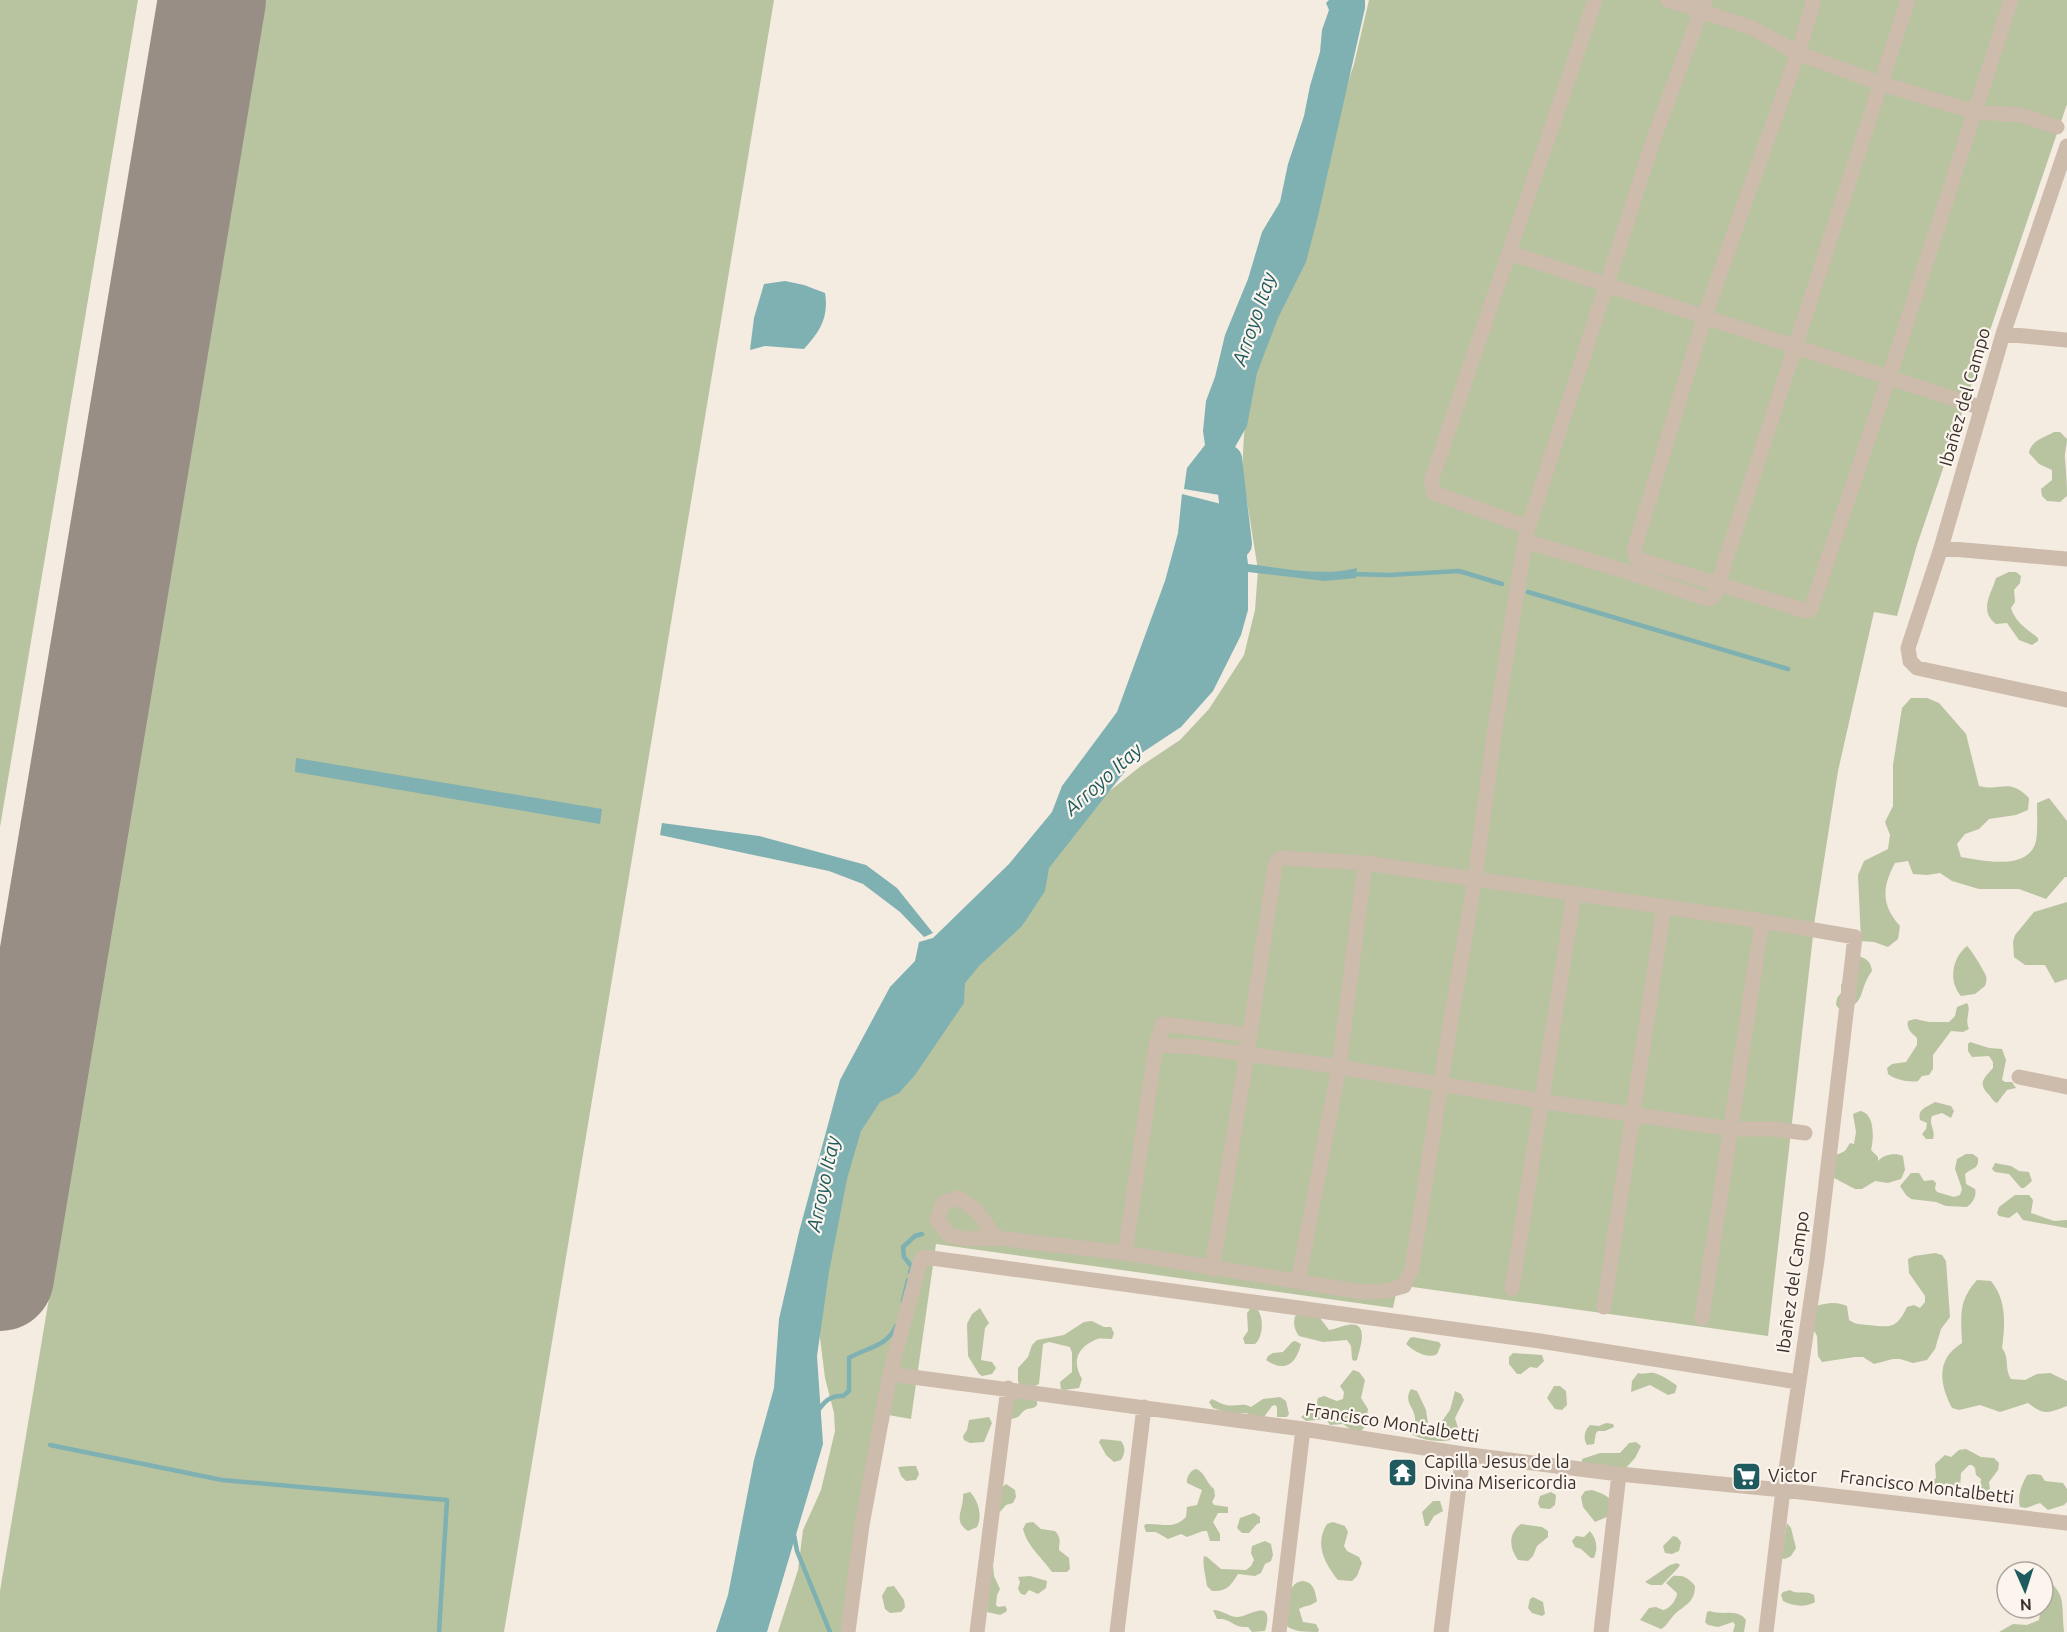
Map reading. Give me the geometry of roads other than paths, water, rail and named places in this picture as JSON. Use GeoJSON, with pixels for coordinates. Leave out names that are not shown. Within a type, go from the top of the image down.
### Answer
{"type":"FeatureCollection","features":[{"type":"Feature","properties":{"kind":"street"},"geometry":{"type":"LineString","coordinates":[[1594,0],[1431,481],[1434,494],[1527,534],[1707,599],[1714,596],[1879,83],[1908,0]]}},
{"type":"Feature","properties":{"kind":"street"},"geometry":{"type":"LineString","coordinates":[[1668,0],[1703,5],[1798,53],[1879,83],[1975,112],[2021,115],[2057,127]]}},
{"type":"Feature","properties":{"kind":"street"},"geometry":{"type":"LineString","coordinates":[[1814,0],[1798,53],[1705,315],[1634,555],[1637,559],[1806,611],[1811,609],[1889,377],[2011,0]]}},
{"type":"Feature","properties":{"kind":"street"},"geometry":{"type":"LineString","coordinates":[[996,1238],[1125,1253],[1362,1292],[1386,1291],[1404,1286],[1412,1268],[1475,879],[1495,728],[1527,534],[1655,135],[1703,5]]}},
{"type":"Feature","properties":{"kind":"street","name":"Ibañez del Campo"},"geometry":{"type":"LineString","coordinates":[[2067,146],[2003,334],[1941,548],[1908,648],[1910,661],[1917,668],[2067,700]]}},
{"type":"Feature","properties":{"kind":"street"},"geometry":{"type":"LineString","coordinates":[[1510,253],[1705,315],[1982,408]]}},
{"type":"Feature","properties":{"kind":"street"},"geometry":{"type":"LineString","coordinates":[[2003,334],[2067,340]]}},
{"type":"Feature","properties":{"kind":"street"},"geometry":{"type":"LineString","coordinates":[[1941,548],[2067,559]]}},
{"type":"Feature","properties":{"kind":"street"},"geometry":{"type":"LineString","coordinates":[[1212,1269],[1275,865],[1283,858],[1365,863],[1762,921],[1702,1318]]}},
{"type":"Feature","properties":{"kind":"street"},"geometry":{"type":"LineString","coordinates":[[1298,1282],[1340,1067],[1365,863]]}},
{"type":"Feature","properties":{"kind":"street"},"geometry":{"type":"LineString","coordinates":[[1512,1289],[1574,894]]}},
{"type":"Feature","properties":{"kind":"street"},"geometry":{"type":"LineString","coordinates":[[1604,1307],[1664,907]]}},
{"type":"Feature","properties":{"kind":"street","name":"Ibañez del Campo"},"geometry":{"type":"LineString","coordinates":[[1762,921],[1855,937],[1820,1239],[1783,1490],[1766,1632]]}},
{"type":"Feature","properties":{"kind":"street"},"geometry":{"type":"LineString","coordinates":[[1125,1253],[1156,1044],[1163,1024],[1250,1035]]}},
{"type":"Feature","properties":{"kind":"street"},"geometry":{"type":"LineString","coordinates":[[1156,1044],[1340,1067],[1541,1101],[1731,1129],[1775,1129],[1805,1133]]}},
{"type":"Feature","properties":{"kind":"street"},"geometry":{"type":"LineString","coordinates":[[2019,1077],[2067,1087]]}},
{"type":"Feature","properties":{"kind":"street"},"geometry":{"type":"LineString","coordinates":[[848,1632],[862,1525],[891,1374],[920,1262],[924,1257],[1540,1341],[1798,1382]]}},
{"type":"Feature","properties":{"kind":"street","name":"Francisco Montalbetti"},"geometry":{"type":"LineString","coordinates":[[891,1374],[1008,1388],[1304,1429],[1463,1454],[1619,1474],[1783,1490],[2067,1523]]}},
{"type":"Feature","properties":{"kind":"street"},"geometry":{"type":"LineString","coordinates":[[977,1632],[1008,1388]]}},
{"type":"Feature","properties":{"kind":"street"},"geometry":{"type":"LineString","coordinates":[[1117,1632],[1144,1407]]}},
{"type":"Feature","properties":{"kind":"street"},"geometry":{"type":"LineString","coordinates":[[1279,1632],[1304,1429]]}},
{"type":"Feature","properties":{"kind":"street"},"geometry":{"type":"LineString","coordinates":[[1441,1632],[1463,1454]]}},
{"type":"Feature","properties":{"kind":"street"},"geometry":{"type":"LineString","coordinates":[[1601,1632],[1619,1474]]}},
{"type":"Feature","properties":{"kind":"water"},"geometry":{"type":"Polygon","coordinates":[[[1329,0],[1365,0],[1365,8],[1306,262],[1278,318],[1257,373],[1247,426],[1235,447],[1237,498],[1184,489],[1187,468],[1205,445],[1203,431],[1206,401],[1215,377],[1225,335],[1248,279],[1262,232],[1280,202],[1288,164],[1304,116],[1320,52],[1322,30],[1329,10],[1326,3],[1329,0]]]}},
{"type":"Feature","properties":{"kind":"water"},"geometry":{"type":"Polygon","coordinates":[[[785,281],[825,293],[826,309],[819,330],[804,349],[765,346],[750,350],[754,318],[764,284],[785,281]]]}},
{"type":"Feature","properties":{"kind":"water"},"geometry":{"type":"Polygon","coordinates":[[[1182,494],[1241,509],[1248,564],[1317,572],[1357,568],[1356,578],[1324,581],[1248,572],[1248,610],[1241,635],[1213,691],[1181,727],[1137,756],[1049,868],[1045,891],[1022,926],[979,966],[965,983],[964,1003],[915,1075],[899,1093],[880,1102],[861,1131],[847,1179],[829,1272],[817,1356],[823,1444],[767,1632],[716,1632],[728,1595],[754,1460],[774,1388],[779,1319],[799,1232],[840,1080],[890,987],[915,961],[919,942],[933,938],[1009,864],[1052,812],[1062,786],[1117,712],[1165,581],[1178,533],[1182,494]]]}},
{"type":"Feature","properties":{"kind":"water"},"geometry":{"type":"Polygon","coordinates":[[[296,758],[602,809],[600,824],[295,772],[296,758]]]}},
{"type":"Feature","properties":{"kind":"water"},"geometry":{"type":"Polygon","coordinates":[[[662,823],[759,836],[866,865],[897,888],[933,933],[924,937],[900,912],[863,884],[829,871],[660,835],[662,823]]]}},
{"type":"Feature","properties":{"kind":"waterway","name":"Arroyo Itay"},"geometry":{"type":"LineString","coordinates":[[1228,459],[1238,544]]}},
{"type":"Feature","properties":{"kind":"waterway"},"geometry":{"type":"LineString","coordinates":[[1351,574],[1389,575],[1459,571],[1502,584]]}},
{"type":"Feature","properties":{"kind":"waterway"},"geometry":{"type":"LineString","coordinates":[[1528,592],[1788,669]]}},
{"type":"Feature","properties":{"kind":"waterway"},"geometry":{"type":"LineString","coordinates":[[910,1272],[912,1267],[904,1257],[903,1247],[915,1236],[922,1234]]}},
{"type":"Feature","properties":{"kind":"waterway"},"geometry":{"type":"LineString","coordinates":[[903,1301],[908,1280]]}},
{"type":"Feature","properties":{"kind":"waterway"},"geometry":{"type":"LineString","coordinates":[[817,1412],[828,1400],[843,1396],[849,1391],[849,1358],[888,1338],[896,1326]]}},
{"type":"Feature","properties":{"kind":"waterway"},"geometry":{"type":"LineString","coordinates":[[50,1445],[222,1480],[447,1500],[439,1632]]}},
{"type":"Feature","properties":{"kind":"waterway","name":"Arroyo Itay"},"geometry":{"type":"LineString","coordinates":[[794,1535],[797,1551],[830,1632]]}},
{"type":"Feature","properties":{"kind":"place","name":"Capilla Jesus de la Divina Misericordia"},"geometry":{"type":"Point","coordinates":[1403,1472]}},
{"type":"Feature","properties":{"kind":"place","name":"Victor"},"geometry":{"type":"Point","coordinates":[1747,1476]}}]}
